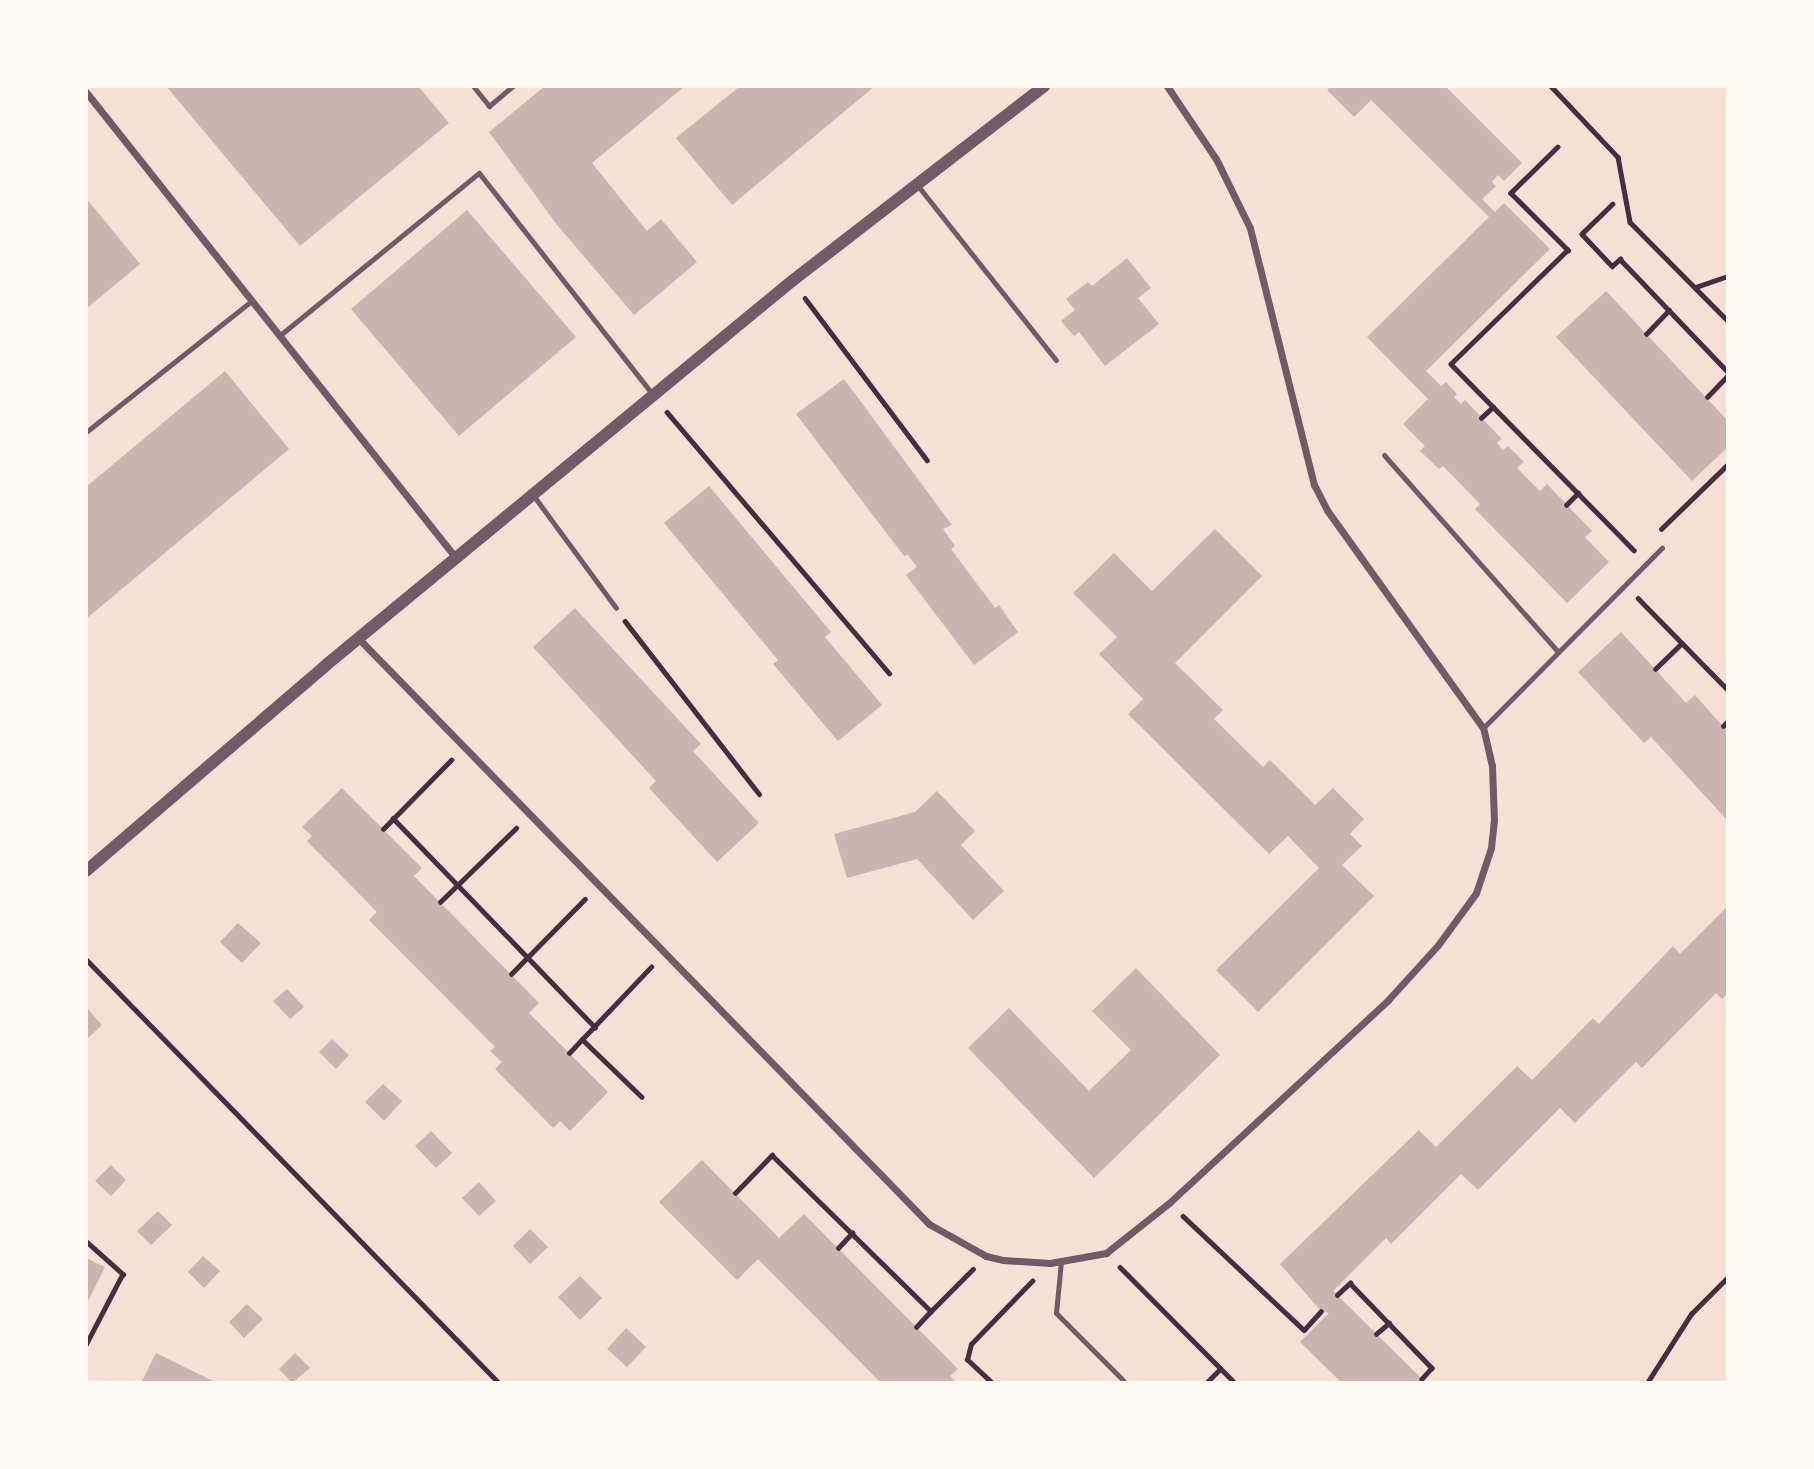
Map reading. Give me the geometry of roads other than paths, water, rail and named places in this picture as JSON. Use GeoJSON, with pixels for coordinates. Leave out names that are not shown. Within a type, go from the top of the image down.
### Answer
{"type":"FeatureCollection","features":[{"type":"Feature","properties":{"kind":"street"},"geometry":{"type":"LineString","coordinates":[[86,871],[359,639],[655,398],[792,281],[1044,86]]}},
{"type":"Feature","properties":{"kind":"street"},"geometry":{"type":"LineString","coordinates":[[359,639],[907,1205],[929,1224],[986,1256],[1025,1264],[1049,1263],[1106,1253],[1169,1203],[1388,1000],[1438,945],[1476,893],[1491,848],[1494,821],[1492,766],[1483,728],[1327,510],[1314,485],[1250,228],[1216,159],[1167,86]]}},
{"type":"Feature","properties":{"kind":"street"},"geometry":{"type":"LineString","coordinates":[[86,92],[456,558]]}},
{"type":"Feature","properties":{"kind":"lane"},"geometry":{"type":"LineString","coordinates":[[473,86],[489,106],[513,86]]}},
{"type":"Feature","properties":{"kind":"lane"},"geometry":{"type":"LineString","coordinates":[[279,336],[479,173],[655,398]]}},
{"type":"Feature","properties":{"kind":"lane"},"geometry":{"type":"LineString","coordinates":[[916,183],[1056,360]]}},
{"type":"Feature","properties":{"kind":"lane"},"geometry":{"type":"LineString","coordinates":[[86,432],[251,301]]}},
{"type":"Feature","properties":{"kind":"lane"},"geometry":{"type":"LineString","coordinates":[[1384,455],[1558,652]]}},
{"type":"Feature","properties":{"kind":"lane"},"geometry":{"type":"LineString","coordinates":[[533,495],[615,608]]}},
{"type":"Feature","properties":{"kind":"lane"},"geometry":{"type":"LineString","coordinates":[[1483,728],[1662,548]]}},
{"type":"Feature","properties":{"kind":"lane"},"geometry":{"type":"LineString","coordinates":[[1061,1261],[1056,1313],[1123,1380]]}}]}
